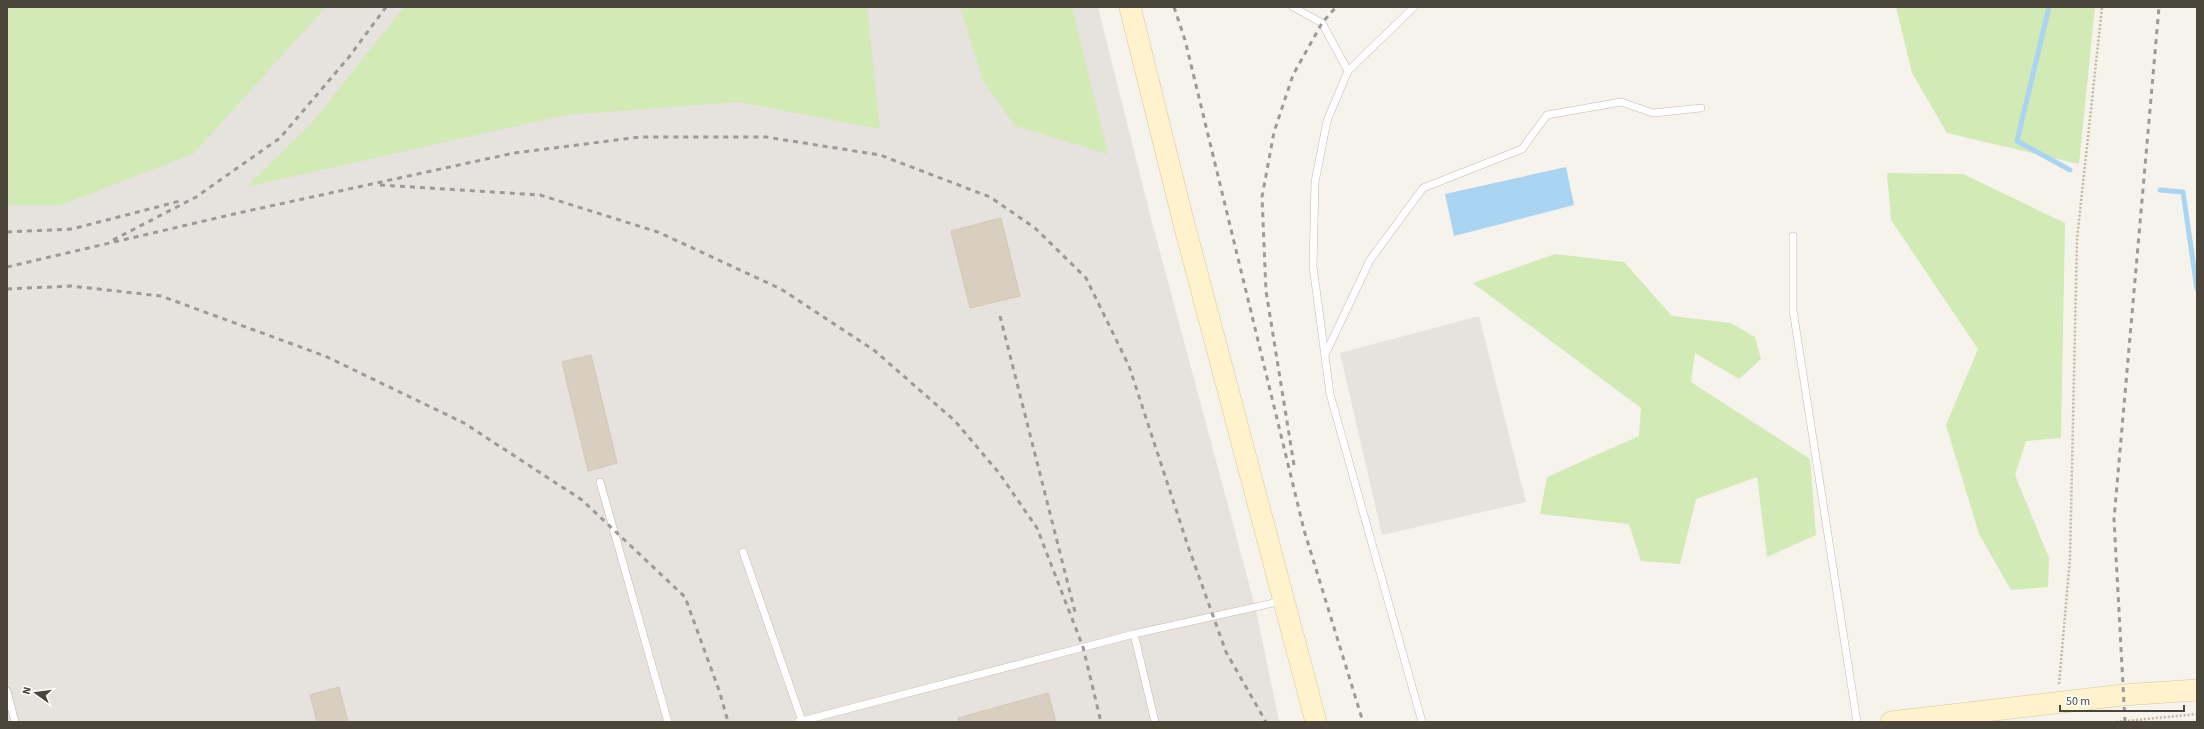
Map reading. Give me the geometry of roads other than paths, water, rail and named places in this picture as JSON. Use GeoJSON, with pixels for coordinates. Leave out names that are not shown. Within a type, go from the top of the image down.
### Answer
{"type":"FeatureCollection","features":[{"type":"Feature","properties":{"kind":"street"},"geometry":{"type":"LineString","coordinates":[[1130,7],[1184,224],[1316,722]]}},
{"type":"Feature","properties":{"kind":"street"},"geometry":{"type":"LineString","coordinates":[[1891,722],[2123,695],[2197,690]]}},
{"type":"Feature","properties":{"kind":"lane"},"geometry":{"type":"LineString","coordinates":[[1294,7],[1303,10],[1322,23],[1348,71]]}},
{"type":"Feature","properties":{"kind":"lane"},"geometry":{"type":"LineString","coordinates":[[1414,7],[1348,71],[1327,121],[1315,182],[1313,266],[1330,394],[1422,722]]}},
{"type":"Feature","properties":{"kind":"lane"},"geometry":{"type":"LineString","coordinates":[[1325,356],[1370,260],[1424,188],[1522,149],[1547,115],[1621,102],[1653,113],[1702,108]]}},
{"type":"Feature","properties":{"kind":"lane"},"geometry":{"type":"LineString","coordinates":[[1793,236],[1793,310],[1858,722]]}},
{"type":"Feature","properties":{"kind":"lane"},"geometry":{"type":"LineString","coordinates":[[600,482],[668,722]]}},
{"type":"Feature","properties":{"kind":"lane"},"geometry":{"type":"LineString","coordinates":[[743,552],[800,721],[1134,634],[1284,601]]}},
{"type":"Feature","properties":{"kind":"lane"},"geometry":{"type":"LineString","coordinates":[[1134,634],[1155,722]]}},
{"type":"Feature","properties":{"kind":"lane"},"geometry":{"type":"LineString","coordinates":[[7,691],[15,722]]}},
{"type":"Feature","properties":{"kind":"water"},"geometry":{"type":"Polygon","coordinates":[[[1566,167],[1574,205],[1454,236],[1445,194],[1566,167]]]}},
{"type":"Feature","properties":{"kind":"waterway"},"geometry":{"type":"LineString","coordinates":[[2049,7],[2017,141],[2070,170]]}},
{"type":"Feature","properties":{"kind":"waterway"},"geometry":{"type":"LineString","coordinates":[[2160,190],[2183,192],[2197,289]]}},
{"type":"Feature","properties":{"kind":"railway"},"geometry":{"type":"LineString","coordinates":[[113,240],[196,197],[280,138],[349,57],[386,7]]}},
{"type":"Feature","properties":{"kind":"railway"},"geometry":{"type":"LineString","coordinates":[[1174,7],[1185,40],[1304,530],[1363,722]]}},
{"type":"Feature","properties":{"kind":"railway"},"geometry":{"type":"LineString","coordinates":[[1294,465],[1266,291],[1262,197],[1274,132],[1293,75],[1322,23],[1336,7]]}},
{"type":"Feature","properties":{"kind":"railway"},"geometry":{"type":"LineString","coordinates":[[2125,722],[2114,519],[2159,7]]}},
{"type":"Feature","properties":{"kind":"railway"},"geometry":{"type":"LineString","coordinates":[[7,267],[234,214],[514,153],[640,137],[766,137],[880,155],[990,197],[1035,228],[1086,278],[1129,366],[1188,546],[1226,652],[1266,722]]}},
{"type":"Feature","properties":{"kind":"railway"},"geometry":{"type":"LineString","coordinates":[[380,185],[540,195],[658,232],[781,289],[875,351],[955,421],[999,473],[1037,528],[1083,647],[1101,722]]}},
{"type":"Feature","properties":{"kind":"railway"},"geometry":{"type":"LineString","coordinates":[[7,232],[72,229],[180,201]]}},
{"type":"Feature","properties":{"kind":"railway"},"geometry":{"type":"LineString","coordinates":[[7,289],[71,286],[161,296],[325,356],[464,423],[582,500],[685,597],[720,693],[728,722]]}},
{"type":"Feature","properties":{"kind":"railway"},"geometry":{"type":"LineString","coordinates":[[1000,316],[1075,612]]}}]}
